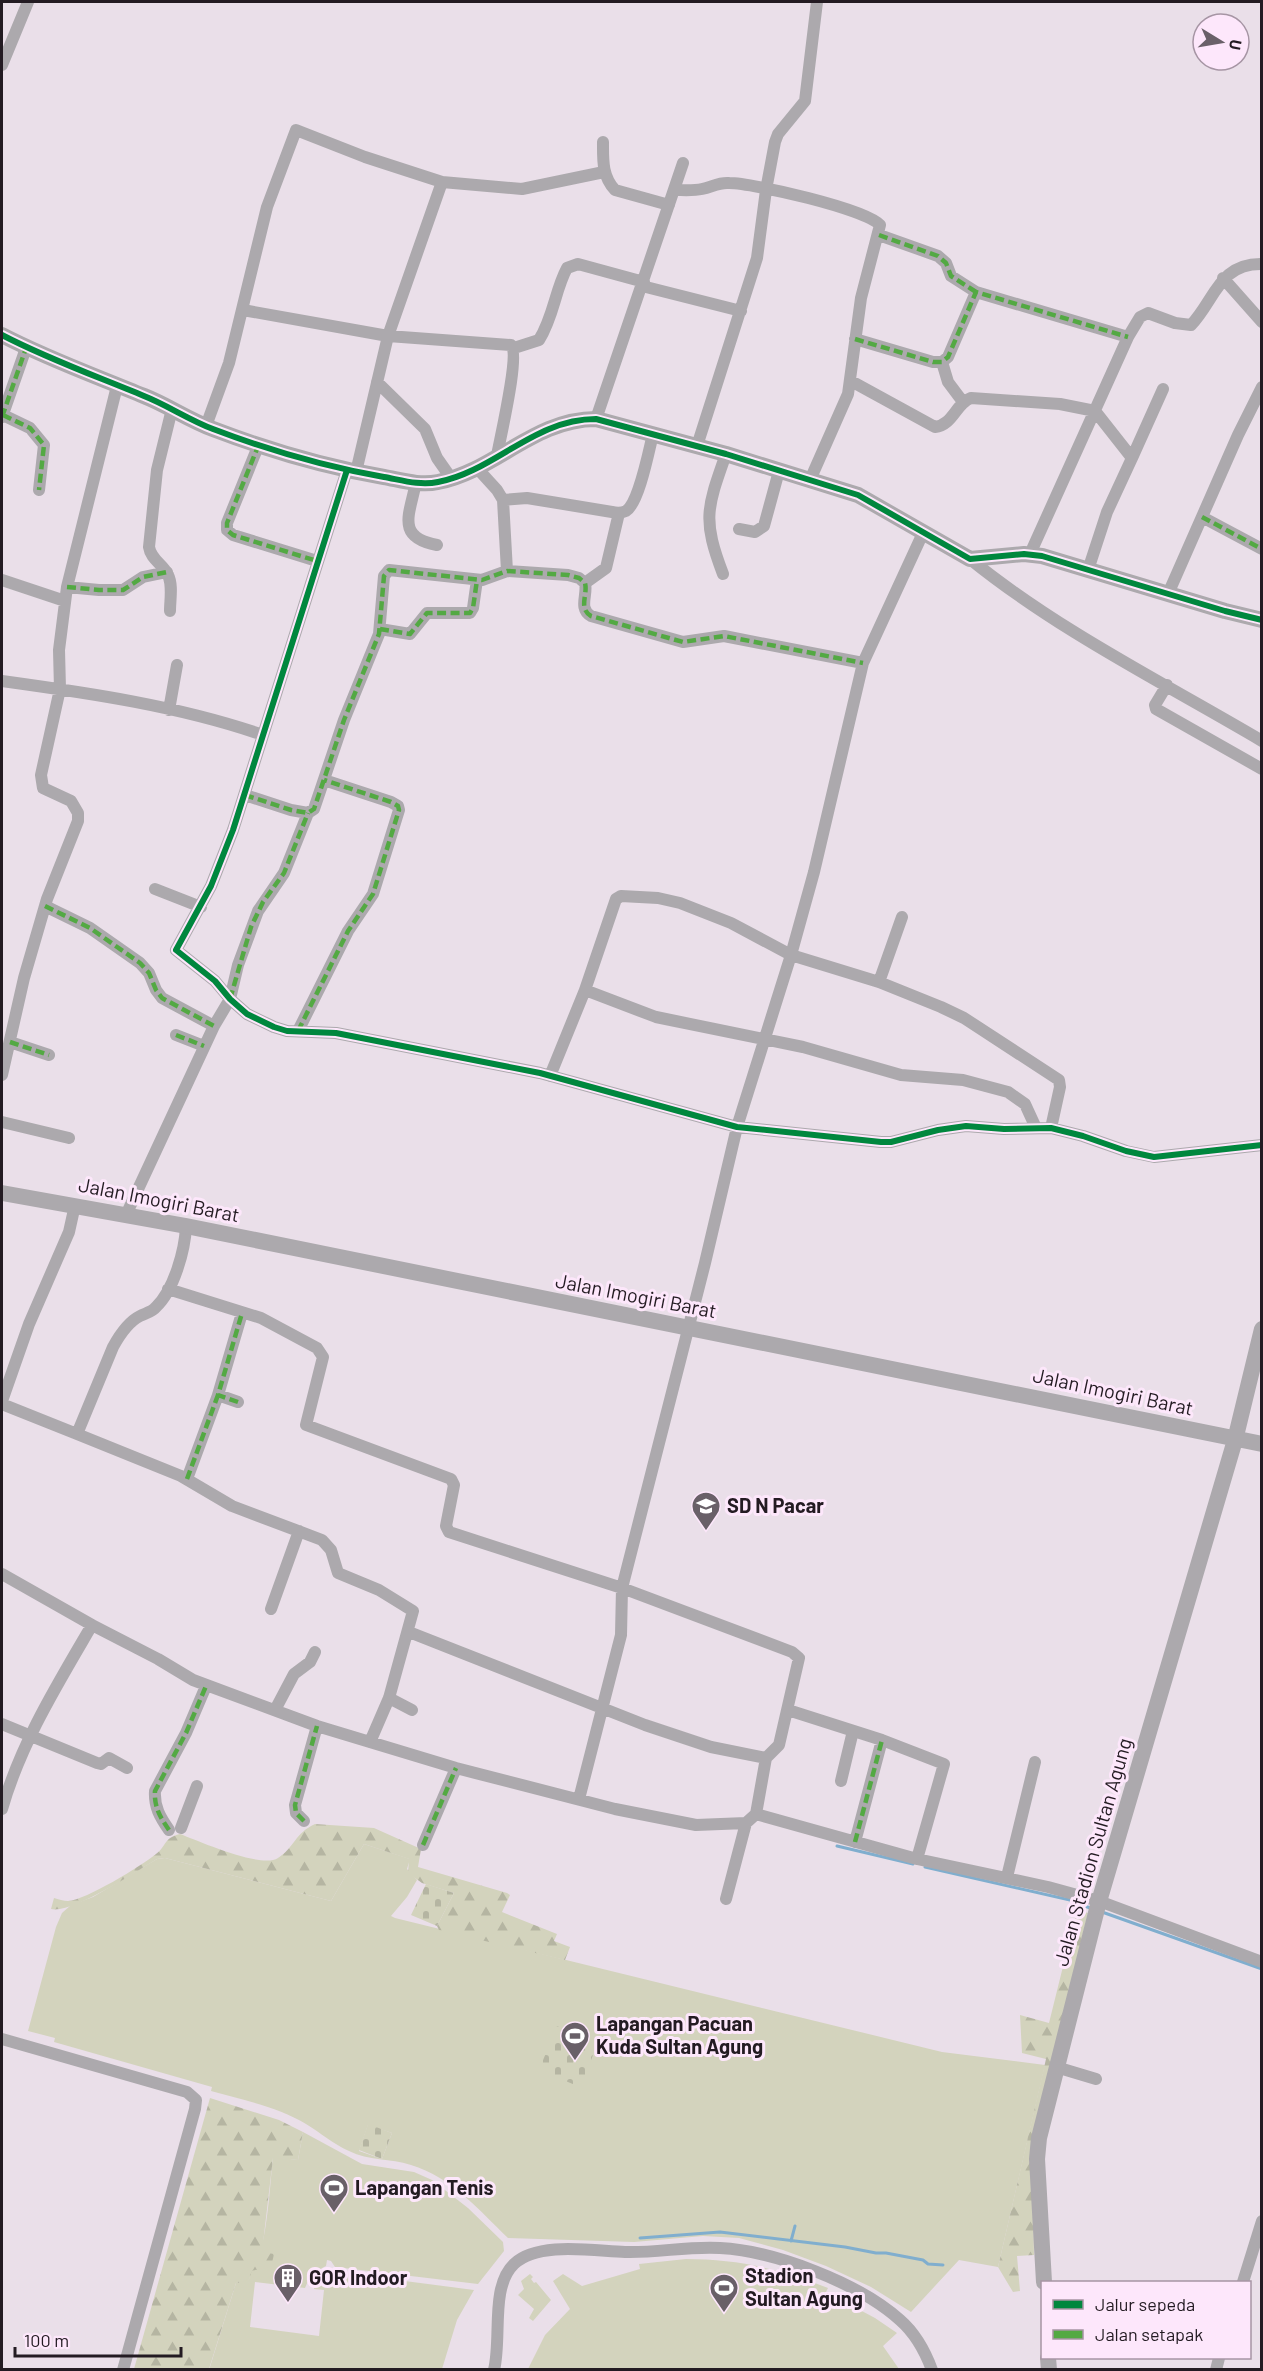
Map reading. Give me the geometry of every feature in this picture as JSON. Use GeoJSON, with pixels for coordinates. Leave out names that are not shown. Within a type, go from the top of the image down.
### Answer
{"type":"FeatureCollection","features":[{"type":"Feature","properties":{"kind":"main road"},"geometry":{"type":"LineString","coordinates":[[2,335],[26,348],[172,409],[206,426],[351,471],[416,483],[436,483],[476,467],[554,426],[578,420],[596,419],[726,454],[868,500],[970,560],[1030,554],[1262,620]]}},
{"type":"Feature","properties":{"kind":"main road","name":"Jalan Imogiri Barat"},"geometry":{"type":"LineString","coordinates":[[2,1193],[74,1210],[126,1215],[186,1230],[1262,1444]]}},
{"type":"Feature","properties":{"kind":"main road","name":"Jalan Stadion Sultan Agung"},"geometry":{"type":"LineString","coordinates":[[1044,2281],[1037,2159],[1056,2067],[1097,1907],[1235,1440],[1262,1329]]}},
{"type":"Feature","properties":{"kind":"street"},"geometry":{"type":"LineString","coordinates":[[2,65],[28,2]]}},
{"type":"Feature","properties":{"kind":"street"},"geometry":{"type":"LineString","coordinates":[[697,446],[758,252],[766,190],[777,138],[805,101],[818,2]]}},
{"type":"Feature","properties":{"kind":"street"},"geometry":{"type":"LineString","coordinates":[[206,426],[229,363],[261,225],[296,130],[365,158],[442,182],[522,189],[604,172]]}},
{"type":"Feature","properties":{"kind":"street"},"geometry":{"type":"LineString","coordinates":[[603,142],[604,172],[608,183],[615,190],[669,205]]}},
{"type":"Feature","properties":{"kind":"street"},"geometry":{"type":"LineString","coordinates":[[596,419],[683,163]]}},
{"type":"Feature","properties":{"kind":"street"},"geometry":{"type":"LineString","coordinates":[[442,182],[388,336],[351,471],[317,561],[245,795],[201,906],[176,950],[215,981],[247,1014],[265,1024],[298,1031],[348,1035],[550,1076],[737,1128],[880,1142],[891,1142],[958,1126],[1004,1129],[1051,1128],[1126,1151],[1154,1157],[1262,1145]]}},
{"type":"Feature","properties":{"kind":"street"},"geometry":{"type":"LineString","coordinates":[[674,190],[699,190],[727,183],[743,184],[814,199],[870,218],[880,225],[863,286],[851,381],[844,403],[810,480]]}},
{"type":"Feature","properties":{"kind":"street"},"geometry":{"type":"LineString","coordinates":[[879,235],[938,256],[946,262],[951,276],[976,292],[1128,337]]}},
{"type":"Feature","properties":{"kind":"street"},"geometry":{"type":"LineString","coordinates":[[514,348],[539,340],[549,325],[562,277],[567,268],[578,264],[741,311]]}},
{"type":"Feature","properties":{"kind":"street"},"geometry":{"type":"LineString","coordinates":[[1030,554],[1128,337],[1140,317],[1148,313],[1191,326],[1223,278],[1247,264],[1262,264]]}},
{"type":"Feature","properties":{"kind":"street"},"geometry":{"type":"LineString","coordinates":[[1223,278],[1262,322]]}},
{"type":"Feature","properties":{"kind":"street"},"geometry":{"type":"LineString","coordinates":[[855,339],[933,362],[942,362],[948,357],[976,292]]}},
{"type":"Feature","properties":{"kind":"street"},"geometry":{"type":"LineString","coordinates":[[243,310],[388,336],[504,344],[514,348]]}},
{"type":"Feature","properties":{"kind":"street"},"geometry":{"type":"LineString","coordinates":[[26,348],[2,416],[30,428],[42,442],[45,448],[39,490]]}},
{"type":"Feature","properties":{"kind":"street"},"geometry":{"type":"LineString","coordinates":[[497,456],[510,385],[514,348]]}},
{"type":"Feature","properties":{"kind":"street"},"geometry":{"type":"LineString","coordinates":[[942,362],[948,382],[963,402]]}},
{"type":"Feature","properties":{"kind":"street"},"geometry":{"type":"LineString","coordinates":[[851,381],[935,427],[946,424],[963,402],[971,398],[1072,406],[1095,411],[1132,458]]}},
{"type":"Feature","properties":{"kind":"street"},"geometry":{"type":"LineString","coordinates":[[377,382],[424,429],[430,438],[436,458],[451,478]]}},
{"type":"Feature","properties":{"kind":"street"},"geometry":{"type":"LineString","coordinates":[[2,1069],[52,881],[78,821],[78,813],[71,801],[47,791],[41,785],[42,768],[60,689],[59,650],[67,587],[117,386]]}},
{"type":"Feature","properties":{"kind":"street"},"geometry":{"type":"LineString","coordinates":[[1168,594],[1248,413],[1262,387]]}},
{"type":"Feature","properties":{"kind":"street"},"geometry":{"type":"LineString","coordinates":[[1088,570],[1107,512],[1163,389]]}},
{"type":"Feature","properties":{"kind":"street"},"geometry":{"type":"LineString","coordinates":[[170,610],[171,587],[167,572],[154,559],[149,546],[157,470],[172,409]]}},
{"type":"Feature","properties":{"kind":"street"},"geometry":{"type":"LineString","coordinates":[[503,500],[527,498],[619,513],[628,509],[635,497],[653,434]]}},
{"type":"Feature","properties":{"kind":"street"},"geometry":{"type":"LineString","coordinates":[[259,444],[227,523],[227,530],[233,535],[317,561]]}},
{"type":"Feature","properties":{"kind":"street"},"geometry":{"type":"LineString","coordinates":[[723,574],[713,548],[708,517],[710,502],[726,454]]}},
{"type":"Feature","properties":{"kind":"street"},"geometry":{"type":"LineString","coordinates":[[476,467],[503,500],[507,571]]}},
{"type":"Feature","properties":{"kind":"street"},"geometry":{"type":"LineString","coordinates":[[740,529],[755,532],[764,526],[779,471]]}},
{"type":"Feature","properties":{"kind":"street"},"geometry":{"type":"LineString","coordinates":[[416,483],[409,515],[409,530],[415,538],[437,546]]}},
{"type":"Feature","properties":{"kind":"street"},"geometry":{"type":"LineString","coordinates":[[619,513],[606,567],[585,583],[583,607],[587,614],[678,641],[688,642],[724,636],[863,663]]}},
{"type":"Feature","properties":{"kind":"street"},"geometry":{"type":"LineString","coordinates":[[1202,517],[1262,549]]}},
{"type":"Feature","properties":{"kind":"street"},"geometry":{"type":"LineString","coordinates":[[579,1799],[621,1635],[622,1588],[737,1128],[791,955],[814,872],[863,663],[923,533]]}},
{"type":"Feature","properties":{"kind":"street"},"geometry":{"type":"LineString","coordinates":[[970,560],[1028,602],[1262,741]]}},
{"type":"Feature","properties":{"kind":"street"},"geometry":{"type":"LineString","coordinates":[[126,1215],[204,1046],[230,999],[251,927],[263,902],[284,873],[308,813],[316,805],[344,720],[380,629],[384,576],[387,571],[487,580],[507,571],[568,575],[579,578],[585,583]]}},
{"type":"Feature","properties":{"kind":"street"},"geometry":{"type":"LineString","coordinates":[[67,587],[123,590],[136,580],[167,572]]}},
{"type":"Feature","properties":{"kind":"street"},"geometry":{"type":"LineString","coordinates":[[2,580],[65,601]]}},
{"type":"Feature","properties":{"kind":"street"},"geometry":{"type":"LineString","coordinates":[[380,629],[410,634],[427,613],[470,613],[473,608],[477,580]]}},
{"type":"Feature","properties":{"kind":"street"},"geometry":{"type":"LineString","coordinates":[[169,710],[177,664]]}},
{"type":"Feature","properties":{"kind":"street"},"geometry":{"type":"LineString","coordinates":[[2,681],[60,689],[169,710],[212,719],[263,735]]}},
{"type":"Feature","properties":{"kind":"street"},"geometry":{"type":"LineString","coordinates":[[1167,685],[1155,705],[1156,709],[1262,770]]}},
{"type":"Feature","properties":{"kind":"street"},"geometry":{"type":"LineString","coordinates":[[298,1031],[348,931],[373,894],[399,810],[398,806],[392,802],[324,780]]}},
{"type":"Feature","properties":{"kind":"street"},"geometry":{"type":"LineString","coordinates":[[245,795],[308,813]]}},
{"type":"Feature","properties":{"kind":"street"},"geometry":{"type":"LineString","coordinates":[[155,889],[201,906]]}},
{"type":"Feature","properties":{"kind":"street"},"geometry":{"type":"LineString","coordinates":[[550,1076],[585,990],[615,901],[621,896],[658,898],[680,903],[731,923],[791,955],[879,982],[964,1018],[1057,1078],[1060,1087],[1051,1128]]}},
{"type":"Feature","properties":{"kind":"street"},"geometry":{"type":"LineString","coordinates":[[45,906],[90,928],[140,963],[149,972],[162,998],[214,1026]]}},
{"type":"Feature","properties":{"kind":"street"},"geometry":{"type":"LineString","coordinates":[[879,982],[902,917]]}},
{"type":"Feature","properties":{"kind":"street"},"geometry":{"type":"LineString","coordinates":[[585,990],[656,1017],[803,1047],[901,1075],[963,1080],[1008,1092],[1025,1104],[1036,1128]]}},
{"type":"Feature","properties":{"kind":"street"},"geometry":{"type":"LineString","coordinates":[[176,1035],[204,1046]]}},
{"type":"Feature","properties":{"kind":"street"},"geometry":{"type":"LineString","coordinates":[[10,1042],[49,1055]]}},
{"type":"Feature","properties":{"kind":"street"},"geometry":{"type":"LineString","coordinates":[[2,1122],[69,1138]]}},
{"type":"Feature","properties":{"kind":"street"},"geometry":{"type":"LineString","coordinates":[[74,1210],[69,1232],[29,1324],[2,1402],[187,1479],[232,1506],[327,1544],[338,1573],[379,1590],[413,1611],[409,1632],[388,1698],[370,1742]]}},
{"type":"Feature","properties":{"kind":"street"},"geometry":{"type":"LineString","coordinates":[[77,1434],[119,1336],[138,1317],[156,1308],[168,1288],[182,1258],[186,1230]]}},
{"type":"Feature","properties":{"kind":"street"},"geometry":{"type":"LineString","coordinates":[[2,1575],[193,1680],[317,1726],[456,1768],[615,1809],[696,1825],[746,1823],[756,1815],[766,1758],[779,1745],[799,1658],[792,1652],[622,1588],[448,1532],[446,1526],[453,1481],[306,1425],[322,1357],[321,1351],[276,1324],[168,1288]]}},
{"type":"Feature","properties":{"kind":"street"},"geometry":{"type":"LineString","coordinates":[[187,1479],[218,1395],[242,1312]]}},
{"type":"Feature","properties":{"kind":"street"},"geometry":{"type":"LineString","coordinates":[[218,1395],[238,1402]]}},
{"type":"Feature","properties":{"kind":"street"},"geometry":{"type":"LineString","coordinates":[[271,1609],[299,1531]]}},
{"type":"Feature","properties":{"kind":"street"},"geometry":{"type":"LineString","coordinates":[[2,1809],[10,1781],[29,1734],[92,1625]]}},
{"type":"Feature","properties":{"kind":"street"},"geometry":{"type":"LineString","coordinates":[[409,1632],[685,1739],[766,1758]]}},
{"type":"Feature","properties":{"kind":"street"},"geometry":{"type":"LineString","coordinates":[[275,1710],[294,1674],[310,1662],[315,1652]]}},
{"type":"Feature","properties":{"kind":"street"},"geometry":{"type":"LineString","coordinates":[[197,1786],[175,1829],[159,1816],[154,1801],[155,1791],[186,1733],[206,1686]]}},
{"type":"Feature","properties":{"kind":"street"},"geometry":{"type":"LineString","coordinates":[[388,1698],[412,1710]]}},
{"type":"Feature","properties":{"kind":"street"},"geometry":{"type":"LineString","coordinates":[[788,1710],[882,1740],[944,1764],[917,1859]]}},
{"type":"Feature","properties":{"kind":"street"},"geometry":{"type":"LineString","coordinates":[[2,1724],[96,1763],[101,1764],[110,1758],[127,1768]]}},
{"type":"Feature","properties":{"kind":"street"},"geometry":{"type":"LineString","coordinates":[[304,1821],[296,1813],[295,1805],[317,1726]]}},
{"type":"Feature","properties":{"kind":"street"},"geometry":{"type":"LineString","coordinates":[[841,1781],[853,1731]]}},
{"type":"Feature","properties":{"kind":"street"},"geometry":{"type":"LineString","coordinates":[[855,1842],[882,1740]]}},
{"type":"Feature","properties":{"kind":"street"},"geometry":{"type":"LineString","coordinates":[[1007,1877],[1035,1762]]}},
{"type":"Feature","properties":{"kind":"street"},"geometry":{"type":"LineString","coordinates":[[423,1845],[456,1768]]}},
{"type":"Feature","properties":{"kind":"street"},"geometry":{"type":"LineString","coordinates":[[756,1815],[917,1859],[1007,1877],[1262,1962]]}},
{"type":"Feature","properties":{"kind":"street"},"geometry":{"type":"LineString","coordinates":[[726,1899],[746,1823]]}},
{"type":"Feature","properties":{"kind":"street"},"geometry":{"type":"LineString","coordinates":[[2,2039],[187,2092],[196,2100],[123,2370]]}},
{"type":"Feature","properties":{"kind":"street"},"geometry":{"type":"LineString","coordinates":[[1056,2067],[1096,2079]]}},
{"type":"Feature","properties":{"kind":"street"},"geometry":{"type":"LineString","coordinates":[[1243,2281],[1262,2221]]}},
{"type":"Feature","properties":{"kind":"street"},"geometry":{"type":"LineString","coordinates":[[494,2370],[499,2347],[501,2290],[509,2270],[525,2257],[534,2253],[557,2250],[637,2252],[704,2248],[738,2249],[772,2257],[826,2276],[861,2293],[902,2322],[920,2343],[932,2370]]}},
{"type":"Feature","properties":{"kind":"green space"},"geometry":{"type":"Polygon","coordinates":[[[315,1824],[374,1828],[421,1849],[418,1867],[507,1893],[510,1895],[502,1912],[557,1934],[554,1941],[570,1947],[565,1960],[439,1930],[437,1926],[454,1893],[422,1883],[408,1873],[409,1859],[364,1844],[331,1901],[165,1858],[157,1859],[88,1899],[61,1909],[51,1909],[54,1898],[68,1901],[100,1889],[156,1854],[168,1840],[180,1834],[245,1857],[270,1860],[283,1854],[303,1832],[315,1824]]]}},
{"type":"Feature","properties":{"kind":"green space","name":"Lapangan Pacuan Kuda Sultan Agung"},"geometry":{"type":"Polygon","coordinates":[[[364,1844],[410,1859],[407,1869],[417,1880],[407,1897],[391,1916],[395,1918],[942,2052],[1045,2065],[998,2267],[959,2260],[911,2312],[871,2287],[826,2266],[783,2250],[739,2238],[703,2236],[634,2242],[508,2238],[452,2186],[425,2170],[357,2154],[295,2118],[260,2104],[211,2091],[212,2087],[54,2042],[55,2038],[28,2031],[56,1927],[62,1913],[71,1905],[93,1897],[157,1859],[165,1858],[331,1901],[364,1844]],[[368,2125],[359,2151],[382,2159],[392,2133],[368,2125]]]}},
{"type":"Feature","properties":{"kind":"green space"},"geometry":{"type":"Polygon","coordinates":[[[426,1884],[454,1893],[437,1926],[411,1915],[426,1884]]]}},
{"type":"Feature","properties":{"kind":"green space"},"geometry":{"type":"Polygon","coordinates":[[[1077,1910],[1088,1913],[1032,2145],[1034,2255],[1017,2256],[1020,2291],[1013,2292],[998,2267],[1046,2059],[1022,2053],[1020,2015],[1049,2023],[1077,1910]]]}},
{"type":"Feature","properties":{"kind":"green space"},"geometry":{"type":"Polygon","coordinates":[[[557,2026],[598,2043],[580,2087],[539,2070],[557,2026]]]}},
{"type":"Feature","properties":{"kind":"green space"},"geometry":{"type":"Polygon","coordinates":[[[210,2098],[279,2120],[303,2132],[298,2160],[273,2158],[262,2252],[274,2254],[272,2263],[265,2270],[253,2271],[247,2282],[236,2283],[209,2369],[134,2369],[210,2098]]]}},
{"type":"Feature","properties":{"kind":"green space"},"geometry":{"type":"Polygon","coordinates":[[[368,2124],[392,2133],[382,2159],[359,2150],[368,2124]]]}},
{"type":"Feature","properties":{"kind":"green space"},"geometry":{"type":"Polygon","coordinates":[[[303,2132],[362,2164],[414,2172],[432,2180],[468,2208],[503,2242],[504,2251],[478,2284],[335,2267],[331,2261],[327,2260],[326,2266],[311,2274],[305,2288],[255,2282],[250,2327],[319,2336],[324,2290],[314,2289],[314,2285],[319,2275],[328,2271],[474,2290],[457,2320],[442,2369],[209,2370],[236,2283],[249,2279],[260,2252],[267,2219],[273,2157],[298,2160],[303,2132]]]}},
{"type":"Feature","properties":{"kind":"green space","name":"Stadion Sultan Agung"},"geometry":{"type":"Polygon","coordinates":[[[705,2259],[758,2266],[793,2275],[828,2288],[826,2292],[875,2318],[897,2333],[883,2346],[899,2369],[528,2369],[545,2335],[570,2309],[553,2281],[563,2274],[582,2286],[640,2269],[639,2264],[705,2259]]]}},
{"type":"Feature","properties":{"kind":"green space"},"geometry":{"type":"Polygon","coordinates":[[[530,2274],[534,2283],[536,2282],[551,2300],[533,2321],[529,2318],[534,2309],[518,2295],[524,2289],[521,2281],[530,2274]]]}},
{"type":"Feature","properties":{"kind":"waterway"},"geometry":{"type":"LineString","coordinates":[[837,1846],[913,1864]]}},
{"type":"Feature","properties":{"kind":"waterway"},"geometry":{"type":"LineString","coordinates":[[925,1867],[1070,1900],[1090,1908]]}},
{"type":"Feature","properties":{"kind":"waterway"},"geometry":{"type":"LineString","coordinates":[[1102,1912],[1262,1969]]}},
{"type":"Feature","properties":{"kind":"waterway"},"geometry":{"type":"LineString","coordinates":[[791,2241],[795,2226]]}},
{"type":"Feature","properties":{"kind":"waterway"},"geometry":{"type":"LineString","coordinates":[[640,2238],[720,2232],[886,2253],[923,2260],[928,2264],[943,2265]]}},
{"type":"Feature","properties":{"kind":"marked path"},"geometry":{"type":"LineString","coordinates":[[879,235],[938,256],[946,263],[951,276],[976,292]]}},
{"type":"Feature","properties":{"kind":"marked path"},"geometry":{"type":"LineString","coordinates":[[855,339],[933,362],[942,362],[948,357],[976,292],[1128,337]]}},
{"type":"Feature","properties":{"kind":"marked path"},"geometry":{"type":"LineString","coordinates":[[2,417],[26,348]]}},
{"type":"Feature","properties":{"kind":"marked path"},"geometry":{"type":"LineString","coordinates":[[3,415],[30,428],[44,445],[39,490]]}},
{"type":"Feature","properties":{"kind":"marked path"},"geometry":{"type":"LineString","coordinates":[[259,444],[227,523],[227,530],[233,535],[317,561]]}},
{"type":"Feature","properties":{"kind":"marked path"},"geometry":{"type":"LineString","coordinates":[[1202,517],[1262,549]]}},
{"type":"Feature","properties":{"kind":"marked path"},"geometry":{"type":"LineString","coordinates":[[245,795],[291,810],[308,813],[314,809],[344,720],[379,634],[384,576],[389,570],[482,580],[507,571],[568,575],[579,578],[585,583],[584,605],[591,616],[683,642],[724,636],[863,663]]}},
{"type":"Feature","properties":{"kind":"marked path"},"geometry":{"type":"LineString","coordinates":[[67,587],[123,590],[143,577],[167,572]]}},
{"type":"Feature","properties":{"kind":"marked path"},"geometry":{"type":"LineString","coordinates":[[380,629],[410,634],[427,613],[470,613],[473,608],[477,580]]}},
{"type":"Feature","properties":{"kind":"marked path"},"geometry":{"type":"LineString","coordinates":[[298,1031],[348,931],[373,894],[399,810],[398,806],[391,802],[324,780]]}},
{"type":"Feature","properties":{"kind":"marked path"},"geometry":{"type":"LineString","coordinates":[[230,999],[251,927],[263,902],[284,873],[308,813]]}},
{"type":"Feature","properties":{"kind":"marked path"},"geometry":{"type":"LineString","coordinates":[[45,906],[90,928],[140,963],[149,973],[162,998],[214,1026]]}},
{"type":"Feature","properties":{"kind":"marked path"},"geometry":{"type":"LineString","coordinates":[[176,1035],[204,1046]]}},
{"type":"Feature","properties":{"kind":"marked path"},"geometry":{"type":"LineString","coordinates":[[10,1042],[49,1055]]}},
{"type":"Feature","properties":{"kind":"marked path"},"geometry":{"type":"LineString","coordinates":[[238,1402],[218,1395],[242,1313]]}},
{"type":"Feature","properties":{"kind":"marked path"},"geometry":{"type":"LineString","coordinates":[[187,1479],[218,1395]]}},
{"type":"Feature","properties":{"kind":"marked path"},"geometry":{"type":"LineString","coordinates":[[169,1830],[158,1812],[155,1791],[186,1733],[206,1686]]}},
{"type":"Feature","properties":{"kind":"marked path"},"geometry":{"type":"LineString","coordinates":[[304,1821],[296,1813],[295,1805],[317,1726]]}},
{"type":"Feature","properties":{"kind":"marked path"},"geometry":{"type":"LineString","coordinates":[[855,1842],[882,1740]]}},
{"type":"Feature","properties":{"kind":"marked path"},"geometry":{"type":"LineString","coordinates":[[423,1845],[456,1768]]}},
{"type":"Feature","properties":{"kind":"cycle path"},"geometry":{"type":"LineString","coordinates":[[2,335],[54,360],[153,400],[213,429],[276,451],[341,468],[411,482],[438,482],[478,468],[553,427],[574,421],[596,419],[726,454],[858,495],[970,559],[1024,554],[1042,556],[1262,620]]}},
{"type":"Feature","properties":{"kind":"cycle path"},"geometry":{"type":"LineString","coordinates":[[347,470],[233,830],[211,886],[176,950],[215,981],[247,1014],[287,1031],[336,1033],[540,1073],[737,1127],[881,1142],[891,1142],[938,1130],[966,1126],[1004,1129],[1051,1128],[1126,1151],[1154,1157],[1262,1145]]}},
{"type":"Feature","properties":{"kind":"place","name":"SD N Pacar"},"geometry":{"type":"Point","coordinates":[706,1532]}},
{"type":"Feature","properties":{"kind":"place","name":"Lapangan Pacuan Kuda Sultan Agung"},"geometry":{"type":"Point","coordinates":[575,2062]}},
{"type":"Feature","properties":{"kind":"place","name":"Lapangan Tenis"},"geometry":{"type":"Point","coordinates":[334,2214]}},
{"type":"Feature","properties":{"kind":"place","name":"GOR Indoor"},"geometry":{"type":"Point","coordinates":[288,2304]}},
{"type":"Feature","properties":{"kind":"place","name":"Stadion Sultan Agung"},"geometry":{"type":"Point","coordinates":[724,2314]}}]}
